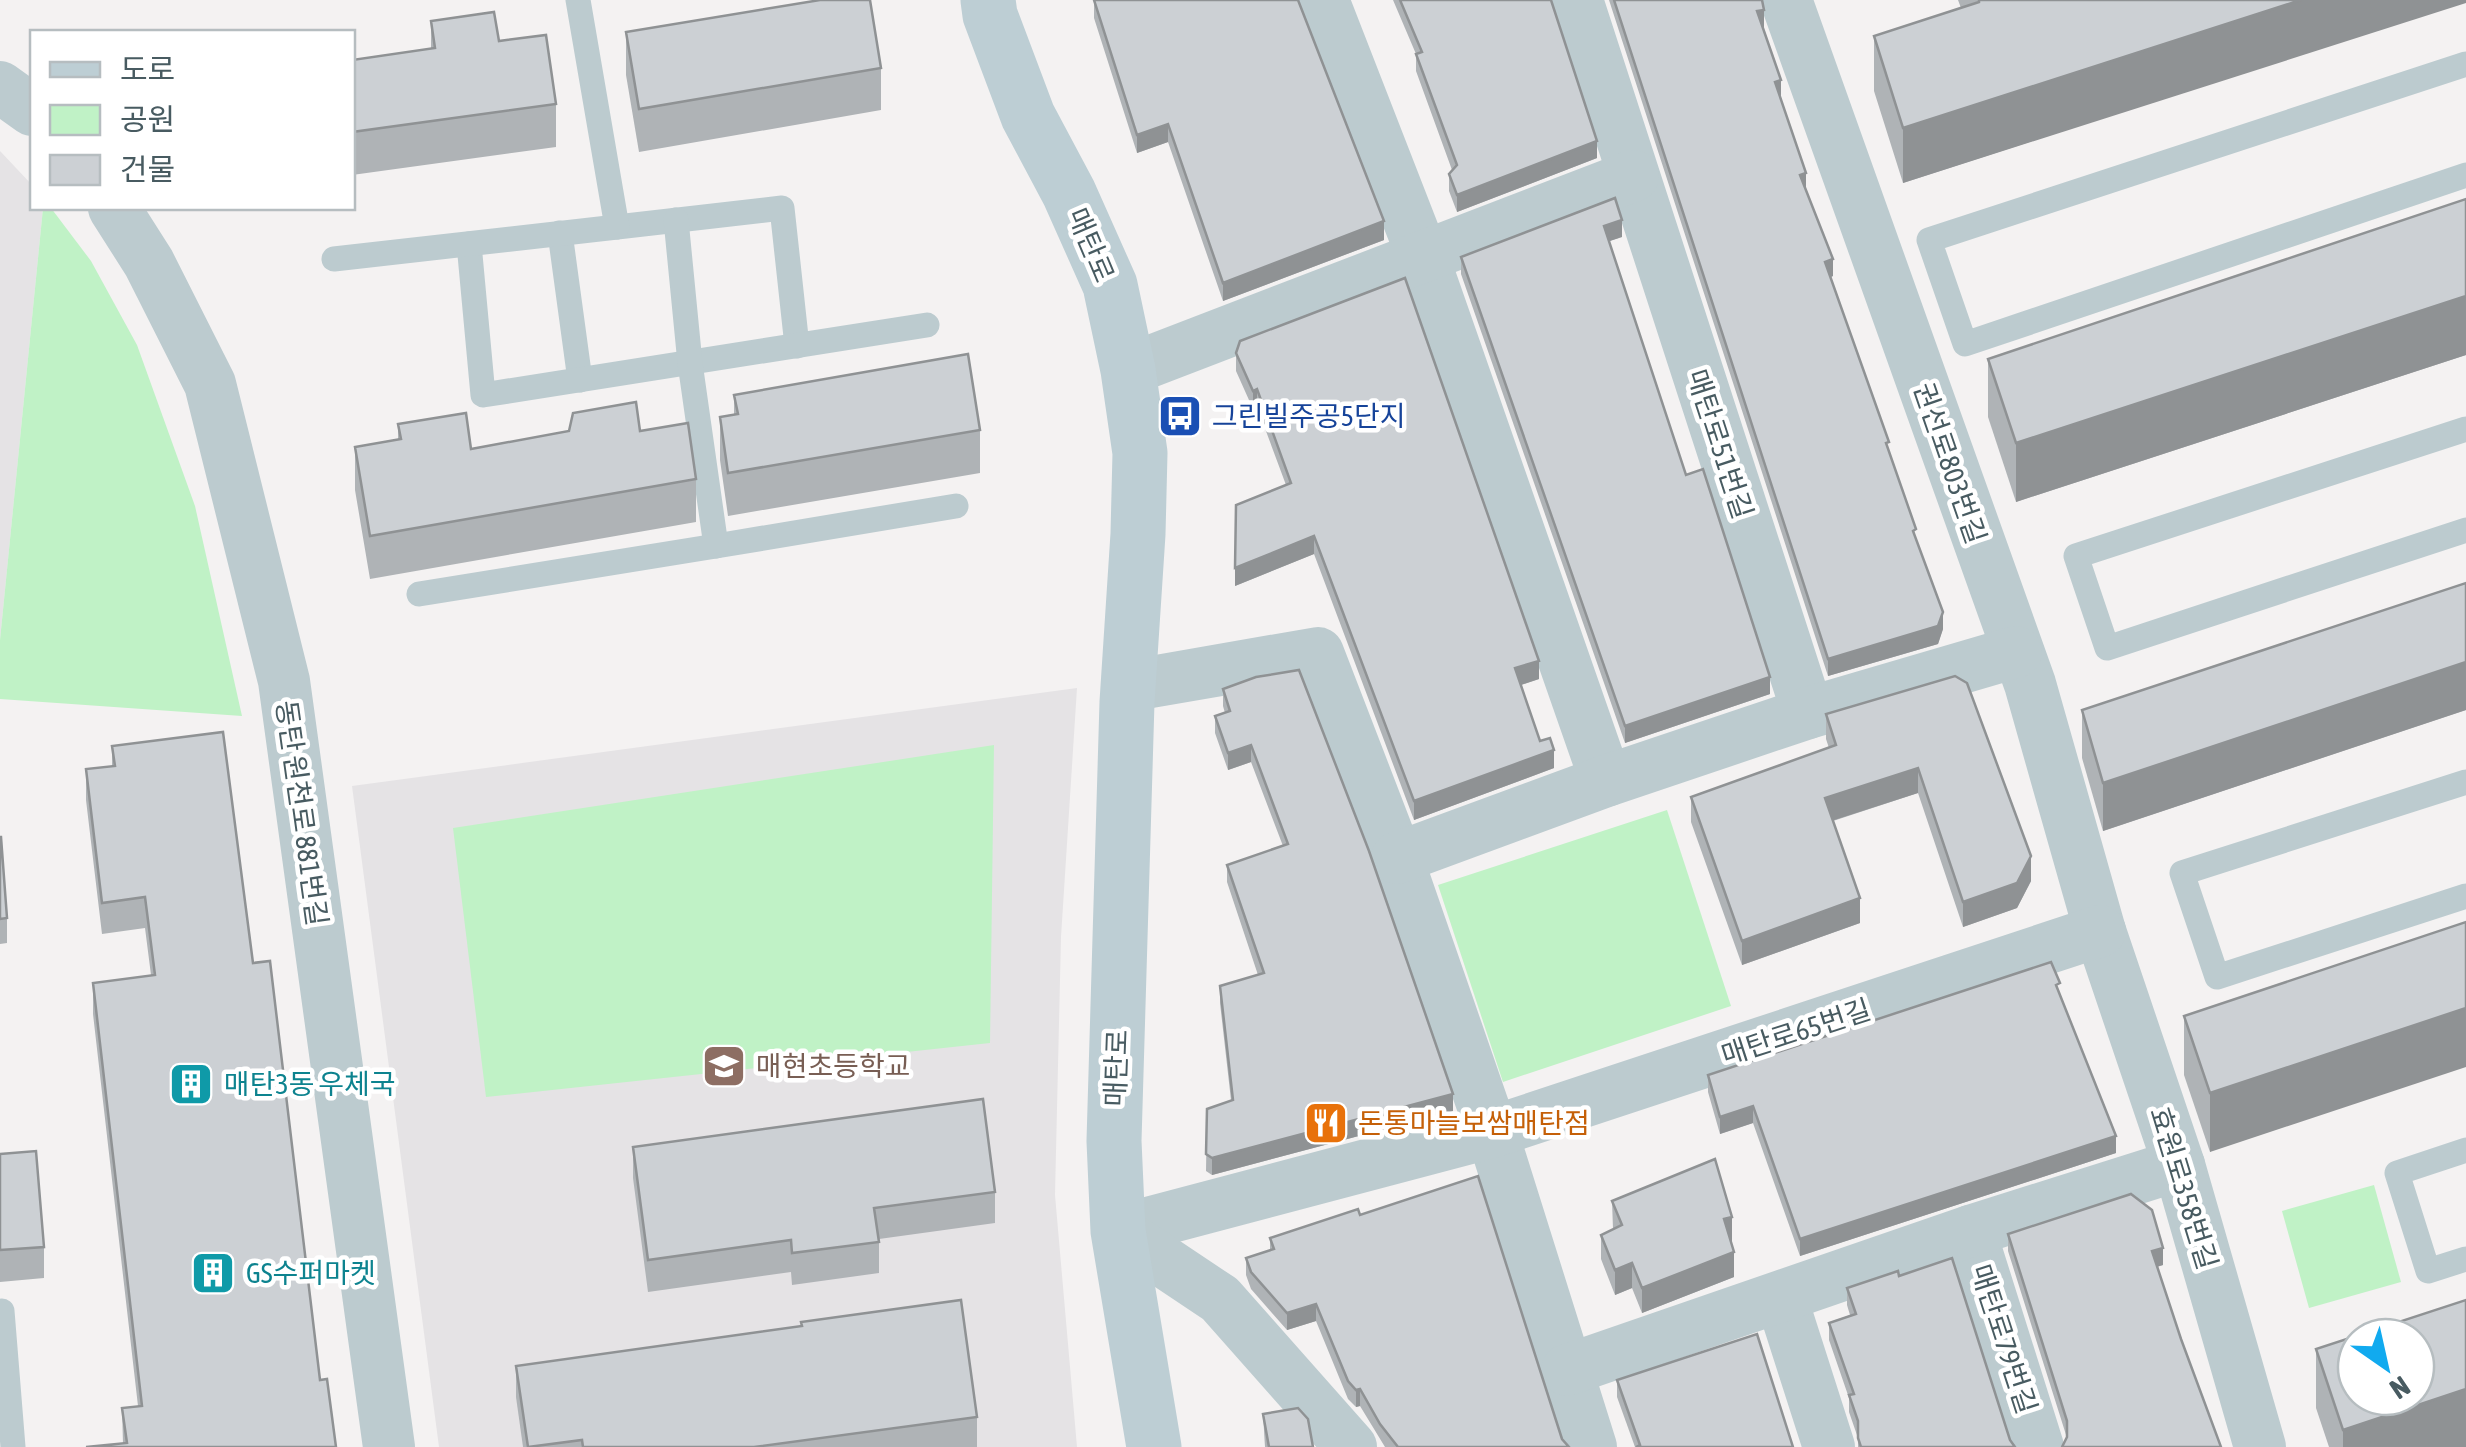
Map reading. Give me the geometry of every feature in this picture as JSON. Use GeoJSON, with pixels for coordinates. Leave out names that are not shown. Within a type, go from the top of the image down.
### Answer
{"type":"FeatureCollection","features":[{"type":"Feature","properties":{"kind":"street","name":"매탄로"},"geometry":{"type":"LineString","coordinates":[[988,0],[1028,116],[1070,193],[1110,285],[1140,453],[1128,686],[1114,1141],[1118,1232],[1154,1447]]}},
{"type":"Feature","properties":{"kind":"street"},"geometry":{"type":"LineString","coordinates":[[1323,0],[1423,257],[1606,782]]}},
{"type":"Feature","properties":{"kind":"street","name":"매탄로51번길"},"geometry":{"type":"LineString","coordinates":[[1578,0],[1808,713]]}},
{"type":"Feature","properties":{"kind":"street","name":"권선로803번길"},"geometry":{"type":"LineString","coordinates":[[1786,0],[2030,684],[2100,931]]}},
{"type":"Feature","properties":{"kind":"street"},"geometry":{"type":"LineString","coordinates":[[0,87],[30,109]]}},
{"type":"Feature","properties":{"kind":"street"},"geometry":{"type":"LineString","coordinates":[[1128,370],[1633,176]]}},
{"type":"Feature","properties":{"kind":"street","name":"동탄 원천로 881번길"},"geometry":{"type":"LineString","coordinates":[[115,210],[149,263],[210,384],[284,681],[390,1447]]}},
{"type":"Feature","properties":{"kind":"street"},"geometry":{"type":"LineString","coordinates":[[1128,686],[1318,652],[1397,858],[1492,1132],[1591,1447]]}},
{"type":"Feature","properties":{"kind":"street"},"geometry":{"type":"LineString","coordinates":[[1397,858],[1808,713],[2016,652]]}},
{"type":"Feature","properties":{"kind":"street","name":"매탄로65번길"},"geometry":{"type":"LineString","coordinates":[[1118,1232],[1492,1132],[2100,931]]}},
{"type":"Feature","properties":{"kind":"street","name":"효원로358번길"},"geometry":{"type":"LineString","coordinates":[[2100,931],[2179,1165],[2260,1447]]}},
{"type":"Feature","properties":{"kind":"street"},"geometry":{"type":"LineString","coordinates":[[1566,1370],[1970,1231],[2179,1165]]}},
{"type":"Feature","properties":{"kind":"street","name":"매탄로79번길"},"geometry":{"type":"LineString","coordinates":[[1970,1231],[2038,1447]]}},
{"type":"Feature","properties":{"kind":"street"},"geometry":{"type":"LineString","coordinates":[[1118,1232],[1220,1299],[1351,1447]]}},
{"type":"Feature","properties":{"kind":"street"},"geometry":{"type":"LineString","coordinates":[[1781,1296],[1828,1447]]}},
{"type":"Feature","properties":{"kind":"lane"},"geometry":{"type":"LineString","coordinates":[[578,0],[618,227]]}},
{"type":"Feature","properties":{"kind":"lane"},"geometry":{"type":"LineString","coordinates":[[2466,64],[1929,240],[1965,344],[2466,175]]}},
{"type":"Feature","properties":{"kind":"lane"},"geometry":{"type":"LineString","coordinates":[[334,259],[782,208],[797,346]]}},
{"type":"Feature","properties":{"kind":"lane"},"geometry":{"type":"LineString","coordinates":[[676,220],[690,363],[716,546]]}},
{"type":"Feature","properties":{"kind":"lane"},"geometry":{"type":"LineString","coordinates":[[560,232],[580,380]]}},
{"type":"Feature","properties":{"kind":"lane"},"geometry":{"type":"LineString","coordinates":[[469,244],[483,395],[927,325]]}},
{"type":"Feature","properties":{"kind":"lane"},"geometry":{"type":"LineString","coordinates":[[2466,429],[2076,556],[2107,648],[2466,530]]}},
{"type":"Feature","properties":{"kind":"lane"},"geometry":{"type":"LineString","coordinates":[[420,594],[956,506]]}},
{"type":"Feature","properties":{"kind":"lane"},"geometry":{"type":"LineString","coordinates":[[2466,782],[2182,873],[2217,977],[2466,896]]}},
{"type":"Feature","properties":{"kind":"lane"},"geometry":{"type":"LineString","coordinates":[[2466,1150],[2397,1173],[2428,1271],[2466,1259]]}},
{"type":"Feature","properties":{"kind":"lane"},"geometry":{"type":"LineString","coordinates":[[2,1311],[12,1447]]}},
{"type":"Feature","properties":{"kind":"shaded area"},"geometry":{"type":"Polygon","coordinates":[[[0,151],[30,183],[30,210],[43,210],[0,640],[0,151]]]}},
{"type":"Feature","properties":{"kind":"shaded area","name":"매현초등학교"},"geometry":{"type":"Polygon","coordinates":[[[1077,688],[1061,937],[1055,1195],[1077,1447],[439,1447],[352,786],[1077,688]]]}},
{"type":"Feature","properties":{"kind":"green space"},"geometry":{"type":"Polygon","coordinates":[[[43,210],[53,210],[91,261],[137,345],[195,506],[242,716],[0,699],[0,640],[43,210]]]}},
{"type":"Feature","properties":{"kind":"green space"},"geometry":{"type":"Polygon","coordinates":[[[994,745],[990,1043],[486,1097],[453,828],[994,745]]]}},
{"type":"Feature","properties":{"kind":"green space"},"geometry":{"type":"Polygon","coordinates":[[[1667,810],[1731,1006],[1503,1082],[1438,885],[1667,810]]]}},
{"type":"Feature","properties":{"kind":"green space"},"geometry":{"type":"Polygon","coordinates":[[[2374,1185],[2401,1282],[2309,1308],[2282,1211],[2374,1185]]]}},
{"type":"Feature","properties":{"kind":"building"},"geometry":{"type":"Polygon","coordinates":[[[820,0],[870,0],[881,68],[639,109],[626,32],[820,0]]]}},
{"type":"Feature","properties":{"kind":"building"},"geometry":{"type":"Polygon","coordinates":[[[1094,0],[1298,0],[1384,221],[1223,283],[1168,124],[1137,135],[1094,0]]]}},
{"type":"Feature","properties":{"kind":"building"},"geometry":{"type":"Polygon","coordinates":[[[1400,0],[1551,0],[1597,141],[1457,195],[1449,174],[1457,165],[1416,54],[1422,52],[1400,0]]]}},
{"type":"Feature","properties":{"kind":"building"},"geometry":{"type":"Polygon","coordinates":[[[1614,0],[1762,0],[1764,10],[1757,11],[1781,80],[1775,82],[1806,173],[1800,175],[1833,259],[1825,262],[1889,442],[1886,443],[1916,529],[1913,531],[1943,612],[1938,626],[1828,659],[1614,0]]]}},
{"type":"Feature","properties":{"kind":"building"},"geometry":{"type":"Polygon","coordinates":[[[1979,0],[2301,0],[1903,128],[1874,36],[1979,0]]]}},
{"type":"Feature","properties":{"kind":"building"},"geometry":{"type":"Polygon","coordinates":[[[494,12],[499,41],[546,35],[556,104],[355,132],[355,60],[435,48],[431,21],[494,12]]]}},
{"type":"Feature","properties":{"kind":"building"},"geometry":{"type":"Polygon","coordinates":[[[1615,198],[1622,220],[1604,226],[1686,475],[1703,469],[1770,677],[1625,726],[1461,257],[1615,198]]]}},
{"type":"Feature","properties":{"kind":"building"},"geometry":{"type":"Polygon","coordinates":[[[2466,199],[2466,296],[2016,443],[1988,359],[2466,199]]]}},
{"type":"Feature","properties":{"kind":"building"},"geometry":{"type":"Polygon","coordinates":[[[1405,278],[1539,661],[1515,668],[1540,741],[1550,738],[1554,750],[1414,801],[1314,536],[1235,568],[1236,505],[1291,483],[1257,389],[1253,391],[1236,353],[1240,341],[1405,278]]]}},
{"type":"Feature","properties":{"kind":"building"},"geometry":{"type":"Polygon","coordinates":[[[968,354],[980,430],[728,473],[720,417],[738,414],[734,395],[968,354]]]}},
{"type":"Feature","properties":{"kind":"building"},"geometry":{"type":"Polygon","coordinates":[[[636,402],[640,431],[688,423],[696,479],[370,536],[355,447],[401,439],[398,424],[466,413],[471,449],[569,431],[573,413],[636,402]]]}},
{"type":"Feature","properties":{"kind":"building"},"geometry":{"type":"Polygon","coordinates":[[[2466,583],[2466,662],[2103,783],[2082,710],[2466,583]]]}},
{"type":"Feature","properties":{"kind":"building"},"geometry":{"type":"Polygon","coordinates":[[[1299,670],[1369,851],[1453,1094],[1212,1158],[1206,1154],[1207,1109],[1233,1100],[1220,986],[1264,973],[1227,865],[1288,844],[1251,745],[1228,753],[1215,716],[1230,711],[1223,689],[1256,677],[1299,670]]]}},
{"type":"Feature","properties":{"kind":"building"},"geometry":{"type":"Polygon","coordinates":[[[1955,676],[1967,683],[2031,856],[2017,883],[1963,902],[1918,768],[1825,798],[1860,898],[1742,941],[1691,797],[1836,745],[1826,714],[1955,676]]]}},
{"type":"Feature","properties":{"kind":"building"},"geometry":{"type":"Polygon","coordinates":[[[223,732],[253,963],[270,961],[320,1380],[327,1379],[336,1447],[86,1447],[127,1443],[122,1408],[142,1406],[93,983],[155,975],[145,897],[102,903],[86,769],[115,766],[112,746],[223,732]]]}},
{"type":"Feature","properties":{"kind":"building"},"geometry":{"type":"Polygon","coordinates":[[[0,837],[7,918],[0,919],[0,837]]]}},
{"type":"Feature","properties":{"kind":"building"},"geometry":{"type":"Polygon","coordinates":[[[2466,922],[2466,1008],[2210,1093],[2184,1016],[2466,922]]]}},
{"type":"Feature","properties":{"kind":"building"},"geometry":{"type":"Polygon","coordinates":[[[2051,962],[2060,983],[2056,985],[2116,1136],[1800,1239],[1753,1106],[1720,1117],[1708,1075],[2051,962]]]}},
{"type":"Feature","properties":{"kind":"building"},"geometry":{"type":"Polygon","coordinates":[[[983,1099],[995,1192],[874,1208],[879,1242],[792,1253],[791,1240],[648,1260],[633,1147],[983,1099]]]}},
{"type":"Feature","properties":{"kind":"building"},"geometry":{"type":"Polygon","coordinates":[[[36,1151],[44,1247],[0,1250],[0,1154],[36,1151]]]}},
{"type":"Feature","properties":{"kind":"building"},"geometry":{"type":"Polygon","coordinates":[[[1715,1159],[1732,1217],[1724,1219],[1734,1252],[1642,1288],[1632,1263],[1615,1270],[1601,1235],[1622,1225],[1612,1201],[1715,1159]]]}},
{"type":"Feature","properties":{"kind":"building"},"geometry":{"type":"Polygon","coordinates":[[[1478,1176],[1562,1439],[1569,1447],[1398,1447],[1360,1389],[1356,1390],[1348,1381],[1316,1304],[1287,1313],[1251,1272],[1246,1258],[1274,1249],[1270,1238],[1358,1209],[1360,1215],[1478,1176]]]}},
{"type":"Feature","properties":{"kind":"building"},"geometry":{"type":"Polygon","coordinates":[[[2131,1194],[2152,1210],[2163,1248],[2152,1251],[2221,1447],[2062,1447],[2067,1437],[2067,1421],[2008,1234],[2131,1194]]]}},
{"type":"Feature","properties":{"kind":"building"},"geometry":{"type":"Polygon","coordinates":[[[1952,1258],[2015,1447],[1861,1447],[1849,1395],[1854,1394],[1829,1323],[1856,1314],[1847,1288],[1952,1258]]]}},
{"type":"Feature","properties":{"kind":"building"},"geometry":{"type":"Polygon","coordinates":[[[961,1300],[977,1417],[754,1447],[583,1447],[582,1440],[528,1447],[516,1366],[961,1300]]]}},
{"type":"Feature","properties":{"kind":"building"},"geometry":{"type":"Polygon","coordinates":[[[2466,1300],[2466,1389],[2436,1399],[2436,1317],[2414,1317],[2466,1300]]]}},
{"type":"Feature","properties":{"kind":"building"},"geometry":{"type":"Polygon","coordinates":[[[1757,1334],[1793,1447],[1636,1447],[1640,1445],[1617,1380],[1757,1334]]]}},
{"type":"Feature","properties":{"kind":"building"},"geometry":{"type":"Polygon","coordinates":[[[2336,1342],[2336,1409],[2316,1349],[2336,1342]]]}},
{"type":"Feature","properties":{"kind":"building"},"geometry":{"type":"Polygon","coordinates":[[[1298,1408],[1308,1419],[1313,1447],[1269,1447],[1263,1414],[1298,1408]]]}},
{"type":"Feature","properties":{"kind":"building"},"geometry":{"type":"Polygon","coordinates":[[[2339,1417],[2382,1417],[2343,1430],[2339,1417]]]}},
{"type":"Feature","properties":{"kind":"place","name":"그린빌주공5단지"},"geometry":{"type":"Point","coordinates":[1180,416]}},
{"type":"Feature","properties":{"kind":"place","name":"매현초등학교"},"geometry":{"type":"Point","coordinates":[724,1066]}},
{"type":"Feature","properties":{"kind":"place","name":"매탄3동 우체국"},"geometry":{"type":"Point","coordinates":[191,1084]}},
{"type":"Feature","properties":{"kind":"place","name":"돈통마늘보쌈매탄점"},"geometry":{"type":"Point","coordinates":[1326,1123]}},
{"type":"Feature","properties":{"kind":"place","name":"GS수퍼마켓"},"geometry":{"type":"Point","coordinates":[213,1273]}}]}
